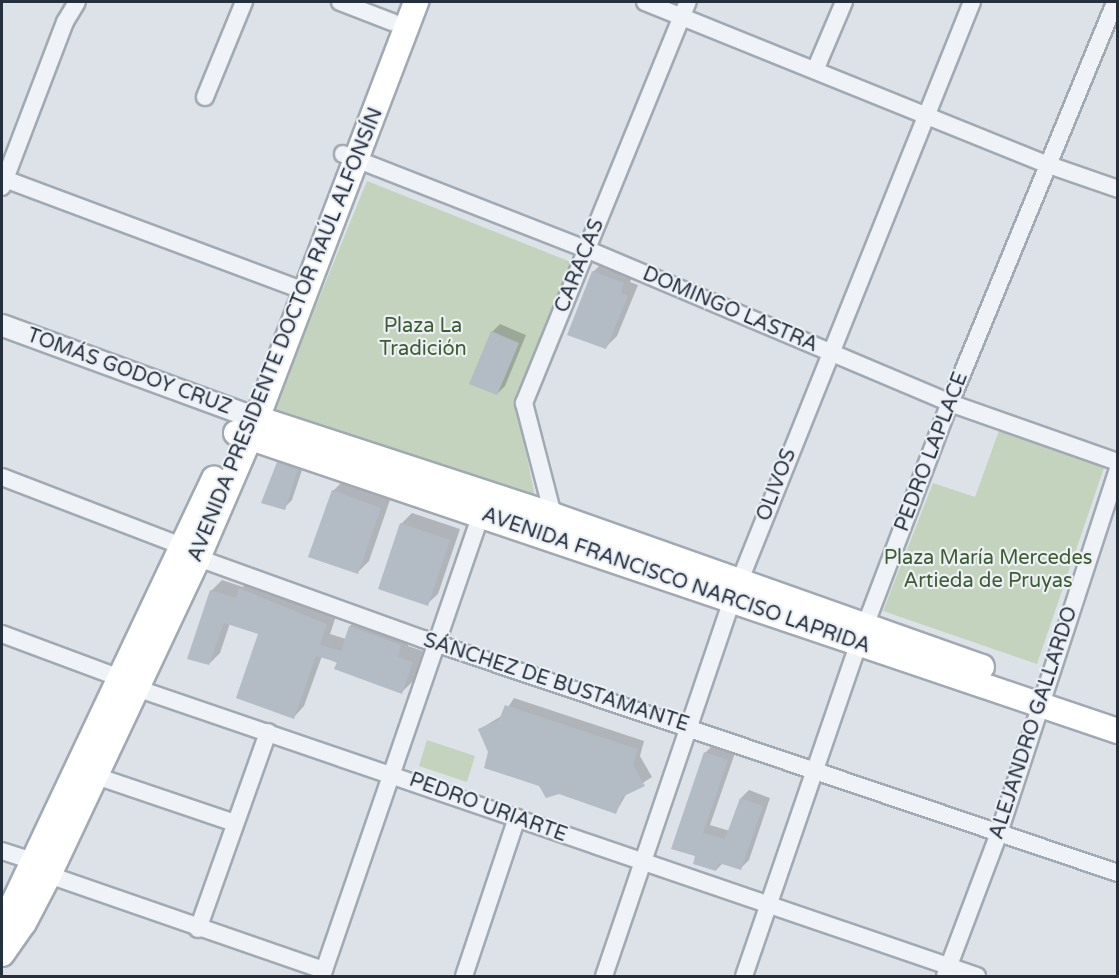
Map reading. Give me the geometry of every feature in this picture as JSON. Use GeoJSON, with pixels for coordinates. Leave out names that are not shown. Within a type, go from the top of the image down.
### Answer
{"type":"FeatureCollection","features":[{"type":"Feature","properties":{"kind":"main road","name":"AVENIDA PRESIDENTE DOCTOR RAÚL ALFONSÍN"},"geometry":{"type":"LineString","coordinates":[[2,954],[24,923],[42,868],[191,553],[246,425],[350,157],[416,2]]}},
{"type":"Feature","properties":{"kind":"main road","name":"AVENIDA PRESIDENTE DOCTOR RAÚL ALFONSÍN"},"geometry":{"type":"LineString","coordinates":[[350,157],[396,12]]}},
{"type":"Feature","properties":{"kind":"main road","name":"AVENIDA FRANCISCO NARCISO LAPRIDA"},"geometry":{"type":"LineString","coordinates":[[246,425],[550,525],[862,633],[1042,697],[1118,731]]}},
{"type":"Feature","properties":{"kind":"main road","name":"AVENIDA PRESIDENTE DOCTOR RAÚL ALFONSÍN"},"geometry":{"type":"LineString","coordinates":[[2,927],[42,868],[93,775],[128,683]]}},
{"type":"Feature","properties":{"kind":"main road","name":"AVENIDA FRANCISCO NARCISO LAPRIDA"},"geometry":{"type":"LineString","coordinates":[[1042,697],[1118,713]]}},
{"type":"Feature","properties":{"kind":"street"},"geometry":{"type":"LineString","coordinates":[[77,2],[65,22],[3,181],[298,288]]}},
{"type":"Feature","properties":{"kind":"street"},"geometry":{"type":"LineString","coordinates":[[205,97],[244,2]]}},
{"type":"Feature","properties":{"kind":"street"},"geometry":{"type":"LineString","coordinates":[[340,2],[396,12]]}},
{"type":"Feature","properties":{"kind":"street"},"geometry":{"type":"LineString","coordinates":[[645,2],[685,9],[924,115],[1046,164],[1118,189]]}},
{"type":"Feature","properties":{"kind":"street"},"geometry":{"type":"LineString","coordinates":[[816,68],[844,2]]}},
{"type":"Feature","properties":{"kind":"street","name":"OLIVOS"},"geometry":{"type":"LineString","coordinates":[[604,976],[735,590],[924,115],[972,2]]}},
{"type":"Feature","properties":{"kind":"street","name":"PEDRO LAPLACE"},"geometry":{"type":"LineString","coordinates":[[744,976],[813,769],[862,633],[950,403],[1046,164],[1115,2]]}},
{"type":"Feature","properties":{"kind":"street","name":"CARACAS"},"geometry":{"type":"LineString","coordinates":[[550,525],[524,403],[685,9]]}},
{"type":"Feature","properties":{"kind":"street","name":"DOMINGO LASTRA"},"geometry":{"type":"LineString","coordinates":[[350,157],[586,249],[950,403],[1118,462]]}},
{"type":"Feature","properties":{"kind":"street","name":"TOMÁS GODOY CRUZ"},"geometry":{"type":"LineString","coordinates":[[2,325],[246,425]]}},
{"type":"Feature","properties":{"kind":"street","name":"ALEJANDRO GALLARDO"},"geometry":{"type":"LineString","coordinates":[[947,972],[999,833],[1118,468]]}},
{"type":"Feature","properties":{"kind":"street","name":"SÁNCHEZ DE BUSTAMANTE"},"geometry":{"type":"LineString","coordinates":[[2,477],[191,553],[439,644],[1118,873]]}},
{"type":"Feature","properties":{"kind":"street"},"geometry":{"type":"LineString","coordinates":[[2,850],[198,929],[323,973],[439,644],[485,505]]}},
{"type":"Feature","properties":{"kind":"street","name":"PEDRO URIARTE"},"geometry":{"type":"LineString","coordinates":[[2,634],[128,683],[394,774],[947,972],[977,976]]}},
{"type":"Feature","properties":{"kind":"street"},"geometry":{"type":"LineString","coordinates":[[198,929],[268,732]]}},
{"type":"Feature","properties":{"kind":"street"},"geometry":{"type":"LineString","coordinates":[[93,775],[235,823]]}},
{"type":"Feature","properties":{"kind":"street"},"geometry":{"type":"LineString","coordinates":[[464,976],[516,818]]}},
{"type":"Feature","properties":{"kind":"green space","name":"Plaza La Tradición"},"geometry":{"type":"Polygon","coordinates":[[[367,181],[571,262],[516,404],[535,496],[272,413],[367,181]]]}},
{"type":"Feature","properties":{"kind":"green space","name":"Plaza María Mercedes Artieda de Pruyas"},"geometry":{"type":"Polygon","coordinates":[[[1000,428],[1105,465],[1037,664],[883,611],[933,483],[975,497],[1000,428]]]}},
{"type":"Feature","properties":{"kind":"green space"},"geometry":{"type":"Polygon","coordinates":[[[427,740],[475,756],[467,782],[419,766],[427,740]]]}},
{"type":"Feature","properties":{"kind":"building"},"geometry":{"type":"Polygon","coordinates":[[[592,271],[624,283],[621,293],[628,296],[606,349],[567,335],[592,271]]]}},
{"type":"Feature","properties":{"kind":"building"},"geometry":{"type":"Polygon","coordinates":[[[491,331],[519,343],[497,395],[469,384],[491,331]]]}},
{"type":"Feature","properties":{"kind":"building"},"geometry":{"type":"Polygon","coordinates":[[[277,462],[298,469],[285,510],[261,503],[277,462]]]}},
{"type":"Feature","properties":{"kind":"building"},"geometry":{"type":"Polygon","coordinates":[[[332,490],[381,508],[358,574],[308,557],[332,490]]]}},
{"type":"Feature","properties":{"kind":"building"},"geometry":{"type":"Polygon","coordinates":[[[400,523],[450,540],[428,606],[378,589],[400,523]]]}},
{"type":"Feature","properties":{"kind":"building"},"geometry":{"type":"Polygon","coordinates":[[[239,588],[327,624],[320,645],[341,651],[349,626],[401,645],[398,657],[413,662],[402,694],[334,669],[337,662],[316,656],[294,719],[236,698],[258,634],[224,623],[209,665],[187,659],[210,590],[236,598],[239,588]]]}},
{"type":"Feature","properties":{"kind":"building"},"geometry":{"type":"Polygon","coordinates":[[[505,705],[637,749],[633,765],[645,786],[622,797],[616,814],[559,794],[546,798],[539,786],[484,768],[488,752],[478,729],[499,720],[505,705]]]}},
{"type":"Feature","properties":{"kind":"building"},"geometry":{"type":"Polygon","coordinates":[[[704,752],[728,760],[703,833],[725,839],[740,798],[763,806],[741,870],[719,863],[716,871],[693,864],[695,856],[671,849],[704,752]]]}}]}
